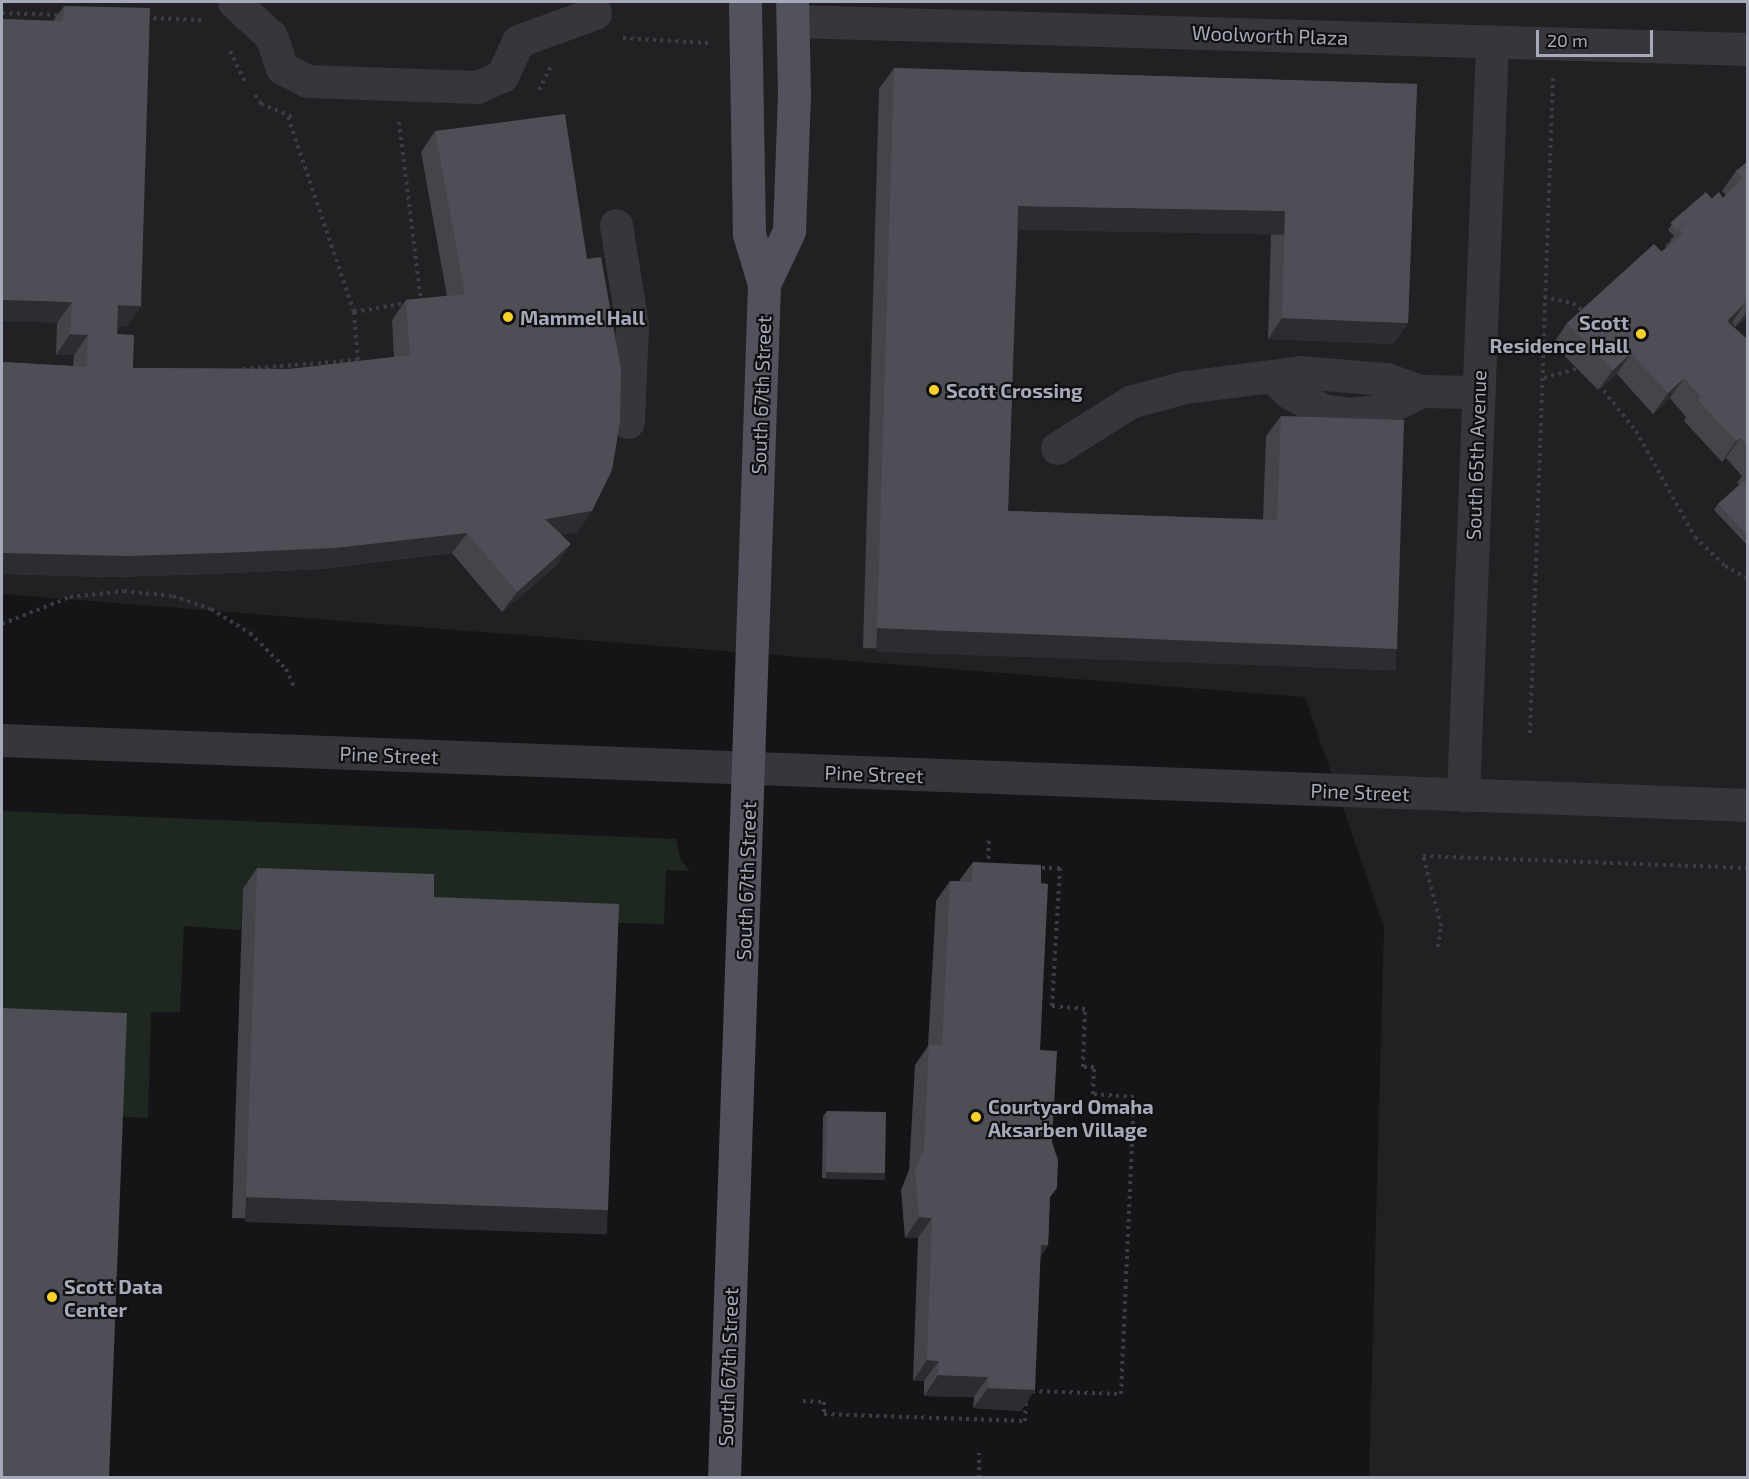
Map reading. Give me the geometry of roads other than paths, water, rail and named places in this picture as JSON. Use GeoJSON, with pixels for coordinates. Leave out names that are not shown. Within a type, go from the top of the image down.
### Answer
{"type":"FeatureCollection","features":[{"type":"Feature","properties":{"kind":"main road","name":"South 67th Street"},"geometry":{"type":"LineString","coordinates":[[724,1478],[750,769],[764,284],[749,234],[745,2]]}},
{"type":"Feature","properties":{"kind":"main road","name":"South 67th Street"},"geometry":{"type":"LineString","coordinates":[[764,284],[789,231],[792,11]]}},
{"type":"Feature","properties":{"kind":"street"},"geometry":{"type":"LineString","coordinates":[[234,2],[270,36],[282,68],[308,81],[477,87],[502,76],[518,41],[595,13]]}},
{"type":"Feature","properties":{"kind":"street","name":"Woolworth Plaza"},"geometry":{"type":"LineString","coordinates":[[792,11],[1492,42],[1748,49]]}},
{"type":"Feature","properties":{"kind":"street","name":"South 65th Avenue"},"geometry":{"type":"LineString","coordinates":[[1463,795],[1492,42]]}},
{"type":"Feature","properties":{"kind":"street"},"geometry":{"type":"LineString","coordinates":[[616,225],[632,326],[628,422]]}},
{"type":"Feature","properties":{"kind":"street"},"geometry":{"type":"LineString","coordinates":[[1057,448],[1130,402],[1185,387],[1300,372],[1386,378],[1421,391],[1479,392]]}},
{"type":"Feature","properties":{"kind":"street","name":"Pine Street"},"geometry":{"type":"LineString","coordinates":[[2,740],[1748,805]]}},
{"type":"Feature","properties":{"kind":"place","name":"Mammel Hall"},"geometry":{"type":"Point","coordinates":[508,317]}},
{"type":"Feature","properties":{"kind":"place","name":"Scott Residence Hall"},"geometry":{"type":"Point","coordinates":[1641,334]}},
{"type":"Feature","properties":{"kind":"place","name":"Scott Crossing"},"geometry":{"type":"Point","coordinates":[934,390]}},
{"type":"Feature","properties":{"kind":"place","name":"Courtyard Omaha Aksarben Village"},"geometry":{"type":"Point","coordinates":[976,1117]}},
{"type":"Feature","properties":{"kind":"place","name":"Scott Data Center"},"geometry":{"type":"Point","coordinates":[52,1297]}}]}
